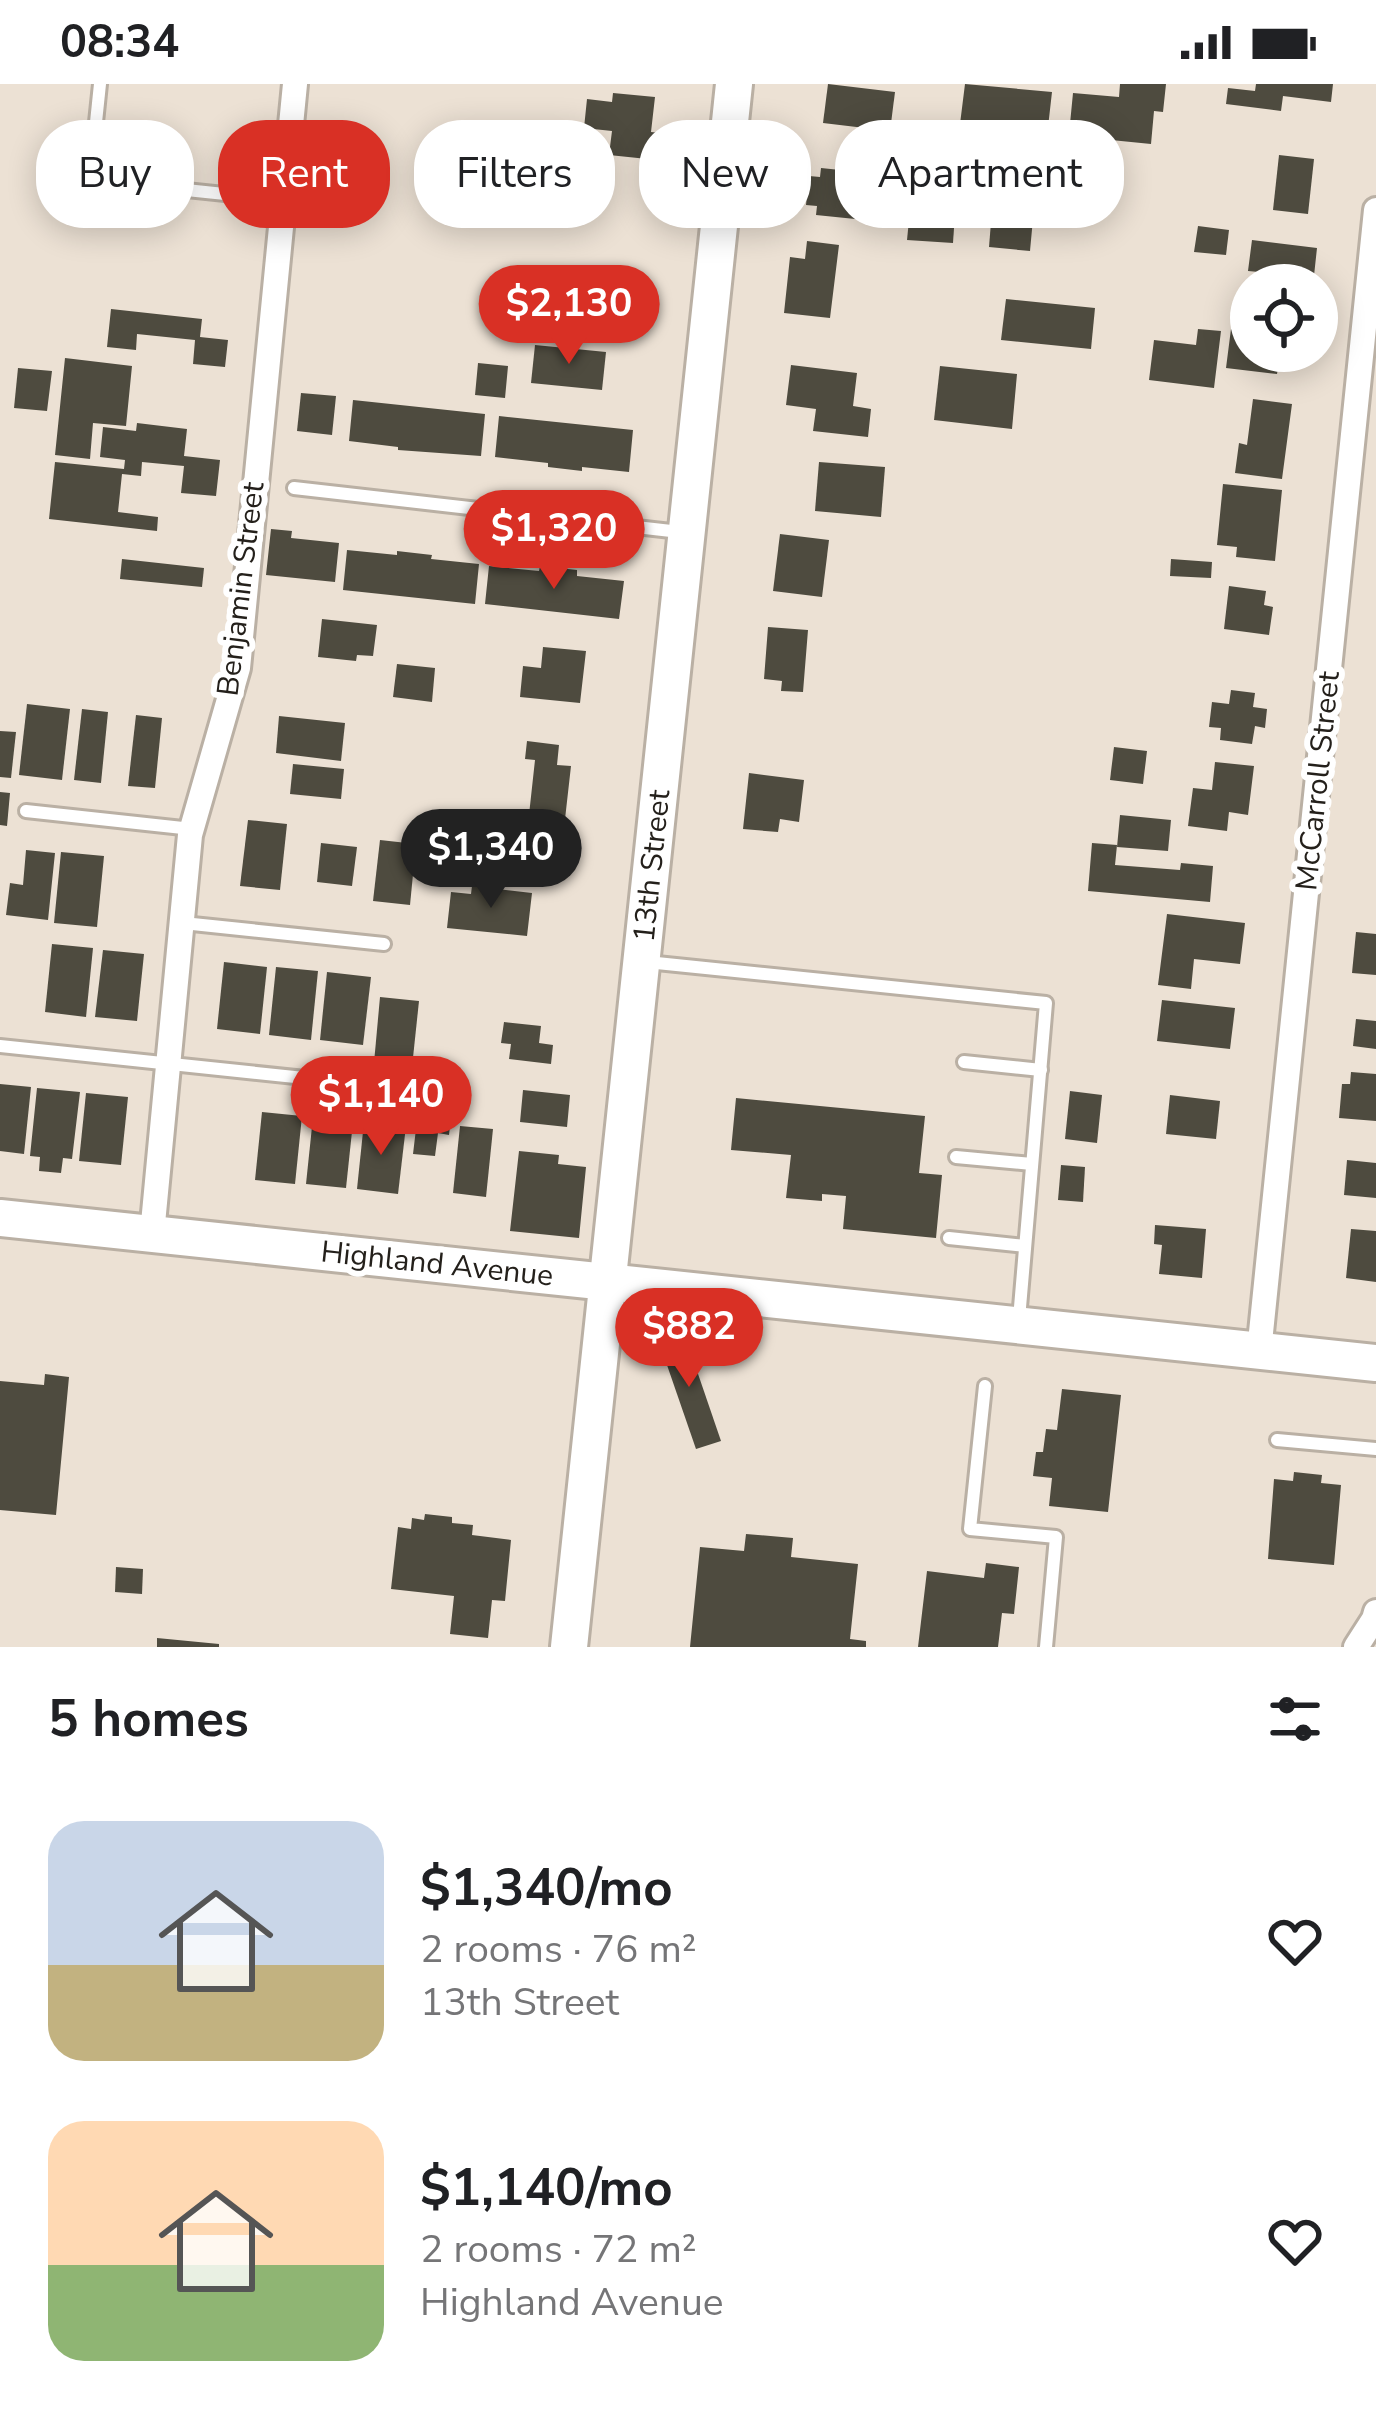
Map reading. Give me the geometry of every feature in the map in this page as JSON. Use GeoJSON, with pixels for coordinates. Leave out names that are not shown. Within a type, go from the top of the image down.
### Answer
{"type":"FeatureCollection","features":[{"type":"Feature","properties":{"kind":"main road","name":"13th Street"},"geometry":{"type":"LineString","coordinates":[[569,1647],[734,84]]}},
{"type":"Feature","properties":{"kind":"main road","name":"Highland Avenue"},"geometry":{"type":"LineString","coordinates":[[0,1218],[1376,1364]]}},
{"type":"Feature","properties":{"kind":"street","name":"Benjamin Street"},"geometry":{"type":"LineString","coordinates":[[292,120],[295,84]]}},
{"type":"Feature","properties":{"kind":"street","name":"McCarroll Street"},"geometry":{"type":"LineString","coordinates":[[1259,1352],[1376,210]]}},
{"type":"Feature","properties":{"kind":"street","name":"Benjamin Street"},"geometry":{"type":"LineString","coordinates":[[152,1234],[192,829],[238,668],[281,228]]}},
{"type":"Feature","properties":{"kind":"street"},"geometry":{"type":"LineString","coordinates":[[1356,1647],[1376,1612]]}},
{"type":"Feature","properties":{"kind":"lane"},"geometry":{"type":"LineString","coordinates":[[100,84],[90,181],[218,194]]}},
{"type":"Feature","properties":{"kind":"lane"},"geometry":{"type":"LineString","coordinates":[[294,488],[687,533]]}},
{"type":"Feature","properties":{"kind":"lane"},"geometry":{"type":"LineString","coordinates":[[26,811],[192,829]]}},
{"type":"Feature","properties":{"kind":"lane"},"geometry":{"type":"LineString","coordinates":[[182,922],[384,944]]}},
{"type":"Feature","properties":{"kind":"lane"},"geometry":{"type":"LineString","coordinates":[[642,962],[1046,1003],[1019,1326]]}},
{"type":"Feature","properties":{"kind":"lane"},"geometry":{"type":"LineString","coordinates":[[0,1046],[400,1088]]}},
{"type":"Feature","properties":{"kind":"lane"},"geometry":{"type":"LineString","coordinates":[[964,1062],[1041,1070]]}},
{"type":"Feature","properties":{"kind":"lane"},"geometry":{"type":"LineString","coordinates":[[956,1157],[1032,1164]]}},
{"type":"Feature","properties":{"kind":"lane"},"geometry":{"type":"LineString","coordinates":[[949,1238],[1025,1246]]}},
{"type":"Feature","properties":{"kind":"lane"},"geometry":{"type":"LineString","coordinates":[[986,1387],[970,1529],[1056,1538],[1046,1647]]}},
{"type":"Feature","properties":{"kind":"lane"},"geometry":{"type":"LineString","coordinates":[[1277,1440],[1376,1449]]}},
{"type":"Feature","properties":{"kind":"building"},"geometry":{"type":"Polygon","coordinates":[[[828,84],[895,92],[891,120],[823,123],[828,84]]]}},
{"type":"Feature","properties":{"kind":"building"},"geometry":{"type":"Polygon","coordinates":[[[965,84],[1052,92],[1049,120],[960,120],[965,84]]]}},
{"type":"Feature","properties":{"kind":"building"},"geometry":{"type":"Polygon","coordinates":[[[1120,84],[1166,84],[1163,112],[1154,111],[1151,144],[1124,141],[1124,120],[1070,120],[1073,93],[1119,97],[1120,84]]]}},
{"type":"Feature","properties":{"kind":"building"},"geometry":{"type":"Polygon","coordinates":[[[1256,84],[1333,84],[1331,102],[1283,96],[1281,111],[1226,104],[1228,88],[1255,91],[1256,84]]]}},
{"type":"Feature","properties":{"kind":"building"},"geometry":{"type":"Polygon","coordinates":[[[613,93],[655,97],[652,120],[639,120],[639,158],[615,156],[615,120],[585,120],[587,99],[612,102],[613,93]]]}},
{"type":"Feature","properties":{"kind":"building"},"geometry":{"type":"Polygon","coordinates":[[[1279,155],[1314,159],[1308,214],[1273,210],[1279,155]]]}},
{"type":"Feature","properties":{"kind":"building"},"geometry":{"type":"Polygon","coordinates":[[[821,168],[835,169],[835,217],[816,215],[817,206],[811,205],[811,176],[820,177],[821,168]]]}},
{"type":"Feature","properties":{"kind":"building"},"geometry":{"type":"Polygon","coordinates":[[[1198,226],[1229,230],[1226,255],[1194,252],[1198,226]]]}},
{"type":"Feature","properties":{"kind":"building"},"geometry":{"type":"Polygon","coordinates":[[[908,228],[954,228],[953,243],[907,240],[908,228]]]}},
{"type":"Feature","properties":{"kind":"building"},"geometry":{"type":"Polygon","coordinates":[[[991,228],[1032,228],[1030,251],[989,247],[991,228]]]}},
{"type":"Feature","properties":{"kind":"building"},"geometry":{"type":"Polygon","coordinates":[[[1252,240],[1317,248],[1315,264],[1249,264],[1252,240]]]}},
{"type":"Feature","properties":{"kind":"building"},"geometry":{"type":"Polygon","coordinates":[[[807,241],[839,245],[830,318],[784,313],[790,257],[805,259],[807,241]]]}},
{"type":"Feature","properties":{"kind":"building"},"geometry":{"type":"Polygon","coordinates":[[[518,279],[609,289],[606,320],[515,310],[518,279]]]}},
{"type":"Feature","properties":{"kind":"building"},"geometry":{"type":"Polygon","coordinates":[[[1006,299],[1095,308],[1091,349],[1001,340],[1006,299]]]}},
{"type":"Feature","properties":{"kind":"building"},"geometry":{"type":"Polygon","coordinates":[[[111,309],[202,319],[200,337],[228,340],[225,367],[193,364],[195,340],[137,334],[136,350],[107,347],[111,309]]]}},
{"type":"Feature","properties":{"kind":"building"},"geometry":{"type":"Polygon","coordinates":[[[1198,329],[1221,331],[1214,388],[1149,380],[1154,340],[1196,345],[1198,329]]]}},
{"type":"Feature","properties":{"kind":"building"},"geometry":{"type":"Polygon","coordinates":[[[535,345],[606,352],[602,390],[531,383],[535,345]]]}},
{"type":"Feature","properties":{"kind":"building"},"geometry":{"type":"Polygon","coordinates":[[[65,358],[132,366],[126,426],[93,423],[90,459],[55,455],[65,358]]]}},
{"type":"Feature","properties":{"kind":"building"},"geometry":{"type":"Polygon","coordinates":[[[478,363],[508,366],[505,398],[475,395],[478,363]]]}},
{"type":"Feature","properties":{"kind":"building"},"geometry":{"type":"Polygon","coordinates":[[[791,365],[857,373],[853,406],[871,409],[868,437],[813,431],[816,409],[786,405],[791,365]]]}},
{"type":"Feature","properties":{"kind":"building"},"geometry":{"type":"Polygon","coordinates":[[[940,366],[1017,374],[1012,429],[934,420],[940,366]]]}},
{"type":"Feature","properties":{"kind":"building"},"geometry":{"type":"Polygon","coordinates":[[[18,368],[52,371],[47,411],[14,408],[18,368]]]}},
{"type":"Feature","properties":{"kind":"building"},"geometry":{"type":"Polygon","coordinates":[[[301,393],[336,396],[332,435],[297,431],[301,393]]]}},
{"type":"Feature","properties":{"kind":"building"},"geometry":{"type":"Polygon","coordinates":[[[1253,399],[1292,404],[1282,479],[1235,473],[1239,443],[1247,445],[1253,399]]]}},
{"type":"Feature","properties":{"kind":"building"},"geometry":{"type":"Polygon","coordinates":[[[353,400],[485,414],[481,456],[349,441],[353,400]]]}},
{"type":"Feature","properties":{"kind":"building"},"geometry":{"type":"Polygon","coordinates":[[[499,416],[633,430],[629,472],[582,467],[582,471],[495,457],[499,416]]]}},
{"type":"Feature","properties":{"kind":"building"},"geometry":{"type":"Polygon","coordinates":[[[137,423],[187,429],[184,456],[220,460],[216,496],[181,493],[184,466],[142,462],[141,476],[122,474],[118,512],[158,517],[157,531],[49,519],[55,462],[124,469],[125,460],[100,457],[103,427],[136,431],[137,423]]]}},
{"type":"Feature","properties":{"kind":"building"},"geometry":{"type":"Polygon","coordinates":[[[819,462],[885,467],[881,517],[815,511],[819,462]]]}},
{"type":"Feature","properties":{"kind":"building"},"geometry":{"type":"Polygon","coordinates":[[[1223,484],[1282,490],[1275,561],[1236,557],[1237,547],[1217,545],[1223,484]]]}},
{"type":"Feature","properties":{"kind":"building"},"geometry":{"type":"Polygon","coordinates":[[[271,529],[292,531],[291,538],[339,543],[335,582],[266,575],[271,529]]]}},
{"type":"Feature","properties":{"kind":"building"},"geometry":{"type":"Polygon","coordinates":[[[780,534],[829,540],[822,597],[773,591],[780,534]]]}},
{"type":"Feature","properties":{"kind":"building"},"geometry":{"type":"Polygon","coordinates":[[[347,550],[397,555],[397,551],[479,564],[475,604],[343,590],[347,550]]]}},
{"type":"Feature","properties":{"kind":"building"},"geometry":{"type":"Polygon","coordinates":[[[122,559],[204,568],[202,587],[120,579],[122,559]]]}},
{"type":"Feature","properties":{"kind":"building"},"geometry":{"type":"Polygon","coordinates":[[[1171,559],[1212,562],[1211,578],[1170,576],[1171,559]]]}},
{"type":"Feature","properties":{"kind":"building"},"geometry":{"type":"Polygon","coordinates":[[[489,566],[577,570],[577,576],[624,581],[619,619],[485,604],[489,566]]]}},
{"type":"Feature","properties":{"kind":"building"},"geometry":{"type":"Polygon","coordinates":[[[1229,586],[1266,591],[1264,605],[1273,607],[1269,635],[1224,629],[1229,586]]]}},
{"type":"Feature","properties":{"kind":"building"},"geometry":{"type":"Polygon","coordinates":[[[322,619],[377,625],[373,656],[357,655],[356,661],[318,657],[322,619]]]}},
{"type":"Feature","properties":{"kind":"building"},"geometry":{"type":"Polygon","coordinates":[[[768,627],[808,630],[803,692],[781,691],[782,681],[764,679],[768,627]]]}},
{"type":"Feature","properties":{"kind":"building"},"geometry":{"type":"Polygon","coordinates":[[[543,647],[586,651],[580,703],[520,697],[523,666],[541,668],[543,647]]]}},
{"type":"Feature","properties":{"kind":"building"},"geometry":{"type":"Polygon","coordinates":[[[397,664],[435,668],[432,702],[393,697],[397,664]]]}},
{"type":"Feature","properties":{"kind":"building"},"geometry":{"type":"Polygon","coordinates":[[[1231,690],[1255,693],[1253,707],[1267,709],[1265,728],[1255,726],[1252,744],[1220,740],[1221,728],[1209,727],[1212,702],[1229,704],[1231,690]]]}},
{"type":"Feature","properties":{"kind":"building"},"geometry":{"type":"Polygon","coordinates":[[[27,704],[70,709],[62,780],[19,775],[27,704]]]}},
{"type":"Feature","properties":{"kind":"building"},"geometry":{"type":"Polygon","coordinates":[[[82,709],[108,712],[101,783],[74,780],[82,709]]]}},
{"type":"Feature","properties":{"kind":"building"},"geometry":{"type":"Polygon","coordinates":[[[136,715],[162,718],[155,788],[128,786],[136,715]]]}},
{"type":"Feature","properties":{"kind":"building"},"geometry":{"type":"Polygon","coordinates":[[[279,716],[345,723],[341,761],[276,753],[279,716]]]}},
{"type":"Feature","properties":{"kind":"building"},"geometry":{"type":"Polygon","coordinates":[[[0,731],[16,732],[11,778],[0,777],[0,731]]]}},
{"type":"Feature","properties":{"kind":"building"},"geometry":{"type":"Polygon","coordinates":[[[527,741],[559,745],[557,765],[571,766],[564,828],[528,824],[535,760],[525,759],[527,741]]]}},
{"type":"Feature","properties":{"kind":"building"},"geometry":{"type":"Polygon","coordinates":[[[1114,747],[1147,751],[1143,784],[1110,780],[1114,747]]]}},
{"type":"Feature","properties":{"kind":"building"},"geometry":{"type":"Polygon","coordinates":[[[1215,762],[1254,766],[1248,815],[1229,812],[1227,831],[1188,826],[1193,788],[1212,790],[1215,762]]]}},
{"type":"Feature","properties":{"kind":"building"},"geometry":{"type":"Polygon","coordinates":[[[293,764],[344,769],[341,799],[290,794],[293,764]]]}},
{"type":"Feature","properties":{"kind":"building"},"geometry":{"type":"Polygon","coordinates":[[[749,773],[804,780],[799,822],[780,819],[778,832],[743,829],[749,773]]]}},
{"type":"Feature","properties":{"kind":"building"},"geometry":{"type":"Polygon","coordinates":[[[0,792],[10,793],[7,826],[0,825],[0,792]]]}},
{"type":"Feature","properties":{"kind":"building"},"geometry":{"type":"Polygon","coordinates":[[[1120,815],[1171,820],[1168,851],[1117,847],[1120,815]]]}},
{"type":"Feature","properties":{"kind":"building"},"geometry":{"type":"Polygon","coordinates":[[[248,820],[287,824],[280,890],[240,886],[248,820]]]}},
{"type":"Feature","properties":{"kind":"building"},"geometry":{"type":"Polygon","coordinates":[[[380,840],[416,844],[410,905],[373,901],[380,840]]]}},
{"type":"Feature","properties":{"kind":"building"},"geometry":{"type":"Polygon","coordinates":[[[321,843],[357,847],[352,886],[317,882],[321,843]]]}},
{"type":"Feature","properties":{"kind":"building"},"geometry":{"type":"Polygon","coordinates":[[[1092,843],[1117,845],[1115,865],[1180,870],[1181,863],[1213,866],[1210,902],[1088,891],[1092,843]]]}},
{"type":"Feature","properties":{"kind":"building"},"geometry":{"type":"Polygon","coordinates":[[[26,850],[55,853],[48,920],[6,915],[10,883],[23,885],[26,850]]]}},
{"type":"Feature","properties":{"kind":"building"},"geometry":{"type":"Polygon","coordinates":[[[61,852],[104,856],[97,927],[54,923],[61,852]]]}},
{"type":"Feature","properties":{"kind":"building"},"geometry":{"type":"Polygon","coordinates":[[[472,886],[532,893],[527,936],[447,928],[451,892],[471,894],[472,886]]]}},
{"type":"Feature","properties":{"kind":"building"},"geometry":{"type":"Polygon","coordinates":[[[1167,914],[1245,923],[1240,964],[1194,959],[1191,989],[1158,985],[1167,914]]]}},
{"type":"Feature","properties":{"kind":"building"},"geometry":{"type":"Polygon","coordinates":[[[1356,932],[1376,934],[1376,975],[1352,973],[1356,932]]]}},
{"type":"Feature","properties":{"kind":"building"},"geometry":{"type":"Polygon","coordinates":[[[52,944],[93,948],[86,1017],[45,1012],[52,944]]]}},
{"type":"Feature","properties":{"kind":"building"},"geometry":{"type":"Polygon","coordinates":[[[103,950],[144,954],[137,1021],[95,1017],[103,950]]]}},
{"type":"Feature","properties":{"kind":"building"},"geometry":{"type":"Polygon","coordinates":[[[224,962],[267,967],[260,1034],[217,1029],[224,962]]]}},
{"type":"Feature","properties":{"kind":"building"},"geometry":{"type":"Polygon","coordinates":[[[276,967],[318,971],[311,1040],[269,1035],[276,967]]]}},
{"type":"Feature","properties":{"kind":"building"},"geometry":{"type":"Polygon","coordinates":[[[327,972],[371,977],[363,1045],[320,1040],[327,972]]]}},
{"type":"Feature","properties":{"kind":"building"},"geometry":{"type":"Polygon","coordinates":[[[380,997],[419,1001],[412,1067],[374,1063],[380,997]]]}},
{"type":"Feature","properties":{"kind":"building"},"geometry":{"type":"Polygon","coordinates":[[[1162,1000],[1235,1008],[1230,1049],[1157,1041],[1162,1000]]]}},
{"type":"Feature","properties":{"kind":"building"},"geometry":{"type":"Polygon","coordinates":[[[1356,1019],[1376,1021],[1376,1049],[1353,1046],[1356,1019]]]}},
{"type":"Feature","properties":{"kind":"building"},"geometry":{"type":"Polygon","coordinates":[[[504,1022],[541,1026],[539,1043],[553,1045],[551,1064],[509,1059],[511,1044],[501,1043],[504,1022]]]}},
{"type":"Feature","properties":{"kind":"building"},"geometry":{"type":"Polygon","coordinates":[[[1351,1072],[1376,1074],[1376,1121],[1339,1118],[1342,1084],[1350,1084],[1351,1072]]]}},
{"type":"Feature","properties":{"kind":"building"},"geometry":{"type":"Polygon","coordinates":[[[0,1084],[31,1087],[24,1154],[0,1151],[0,1084]]]}},
{"type":"Feature","properties":{"kind":"building"},"geometry":{"type":"Polygon","coordinates":[[[37,1088],[80,1092],[72,1159],[63,1158],[61,1173],[39,1171],[40,1157],[30,1156],[37,1088]]]}},
{"type":"Feature","properties":{"kind":"building"},"geometry":{"type":"Polygon","coordinates":[[[523,1090],[570,1095],[567,1127],[520,1122],[523,1090]]]}},
{"type":"Feature","properties":{"kind":"building"},"geometry":{"type":"Polygon","coordinates":[[[1070,1091],[1102,1095],[1097,1143],[1065,1139],[1070,1091]]]}},
{"type":"Feature","properties":{"kind":"building"},"geometry":{"type":"Polygon","coordinates":[[[86,1093],[128,1097],[121,1165],[79,1161],[86,1093]]]}},
{"type":"Feature","properties":{"kind":"building"},"geometry":{"type":"Polygon","coordinates":[[[1170,1095],[1220,1101],[1216,1139],[1166,1134],[1170,1095]]]}},
{"type":"Feature","properties":{"kind":"building"},"geometry":{"type":"Polygon","coordinates":[[[736,1098],[925,1116],[919,1173],[942,1175],[936,1238],[843,1229],[846,1196],[822,1194],[822,1201],[786,1198],[791,1155],[731,1150],[736,1098]]]}},
{"type":"Feature","properties":{"kind":"building"},"geometry":{"type":"Polygon","coordinates":[[[262,1112],[302,1116],[295,1184],[255,1180],[262,1112]]]}},
{"type":"Feature","properties":{"kind":"building"},"geometry":{"type":"Polygon","coordinates":[[[418,1112],[451,1116],[449,1135],[438,1133],[435,1156],[413,1154],[418,1112]]]}},
{"type":"Feature","properties":{"kind":"building"},"geometry":{"type":"Polygon","coordinates":[[[313,1117],[353,1122],[346,1188],[306,1184],[313,1117]]]}},
{"type":"Feature","properties":{"kind":"building"},"geometry":{"type":"Polygon","coordinates":[[[364,1122],[406,1126],[398,1194],[357,1189],[364,1122]]]}},
{"type":"Feature","properties":{"kind":"building"},"geometry":{"type":"Polygon","coordinates":[[[460,1126],[493,1129],[486,1197],[453,1193],[460,1126]]]}},
{"type":"Feature","properties":{"kind":"building"},"geometry":{"type":"Polygon","coordinates":[[[519,1151],[559,1155],[558,1164],[586,1167],[579,1238],[510,1231],[519,1151]]]}},
{"type":"Feature","properties":{"kind":"building"},"geometry":{"type":"Polygon","coordinates":[[[1347,1160],[1376,1163],[1376,1198],[1344,1195],[1347,1160]]]}},
{"type":"Feature","properties":{"kind":"building"},"geometry":{"type":"Polygon","coordinates":[[[1061,1165],[1085,1167],[1083,1202],[1058,1200],[1061,1165]]]}},
{"type":"Feature","properties":{"kind":"building"},"geometry":{"type":"Polygon","coordinates":[[[1155,1225],[1206,1229],[1202,1278],[1159,1274],[1162,1245],[1154,1244],[1155,1225]]]}},
{"type":"Feature","properties":{"kind":"building"},"geometry":{"type":"Polygon","coordinates":[[[1351,1229],[1376,1231],[1376,1282],[1346,1278],[1351,1229]]]}},
{"type":"Feature","properties":{"kind":"building"},"geometry":{"type":"Polygon","coordinates":[[[683,1330],[721,1441],[696,1449],[658,1339],[683,1330]]]}},
{"type":"Feature","properties":{"kind":"building"},"geometry":{"type":"Polygon","coordinates":[[[45,1374],[69,1377],[56,1515],[0,1510],[0,1381],[44,1385],[45,1374]]]}},
{"type":"Feature","properties":{"kind":"building"},"geometry":{"type":"Polygon","coordinates":[[[1062,1389],[1121,1395],[1108,1512],[1049,1506],[1052,1478],[1033,1476],[1046,1429],[1057,1430],[1062,1389]]]}},
{"type":"Feature","properties":{"kind":"building"},"geometry":{"type":"Polygon","coordinates":[[[1294,1472],[1322,1475],[1321,1483],[1341,1485],[1334,1565],[1268,1559],[1274,1479],[1293,1481],[1294,1472]]]}},
{"type":"Feature","properties":{"kind":"building"},"geometry":{"type":"Polygon","coordinates":[[[425,1514],[473,1525],[472,1535],[511,1540],[505,1601],[492,1600],[488,1638],[450,1634],[454,1596],[391,1589],[398,1527],[411,1529],[412,1518],[424,1520],[425,1514]]]}},
{"type":"Feature","properties":{"kind":"building"},"geometry":{"type":"Polygon","coordinates":[[[746,1534],[793,1538],[791,1557],[858,1564],[850,1639],[866,1641],[866,1647],[690,1647],[700,1547],[744,1551],[746,1534]]]}},
{"type":"Feature","properties":{"kind":"building"},"geometry":{"type":"Polygon","coordinates":[[[986,1563],[1019,1567],[1014,1614],[1002,1613],[998,1647],[918,1647],[927,1571],[984,1578],[986,1563]]]}},
{"type":"Feature","properties":{"kind":"building"},"geometry":{"type":"Polygon","coordinates":[[[116,1567],[143,1569],[142,1594],[115,1592],[116,1567]]]}},
{"type":"Feature","properties":{"kind":"building"},"geometry":{"type":"Polygon","coordinates":[[[157,1638],[219,1644],[219,1647],[157,1647],[157,1638]]]}}]}
